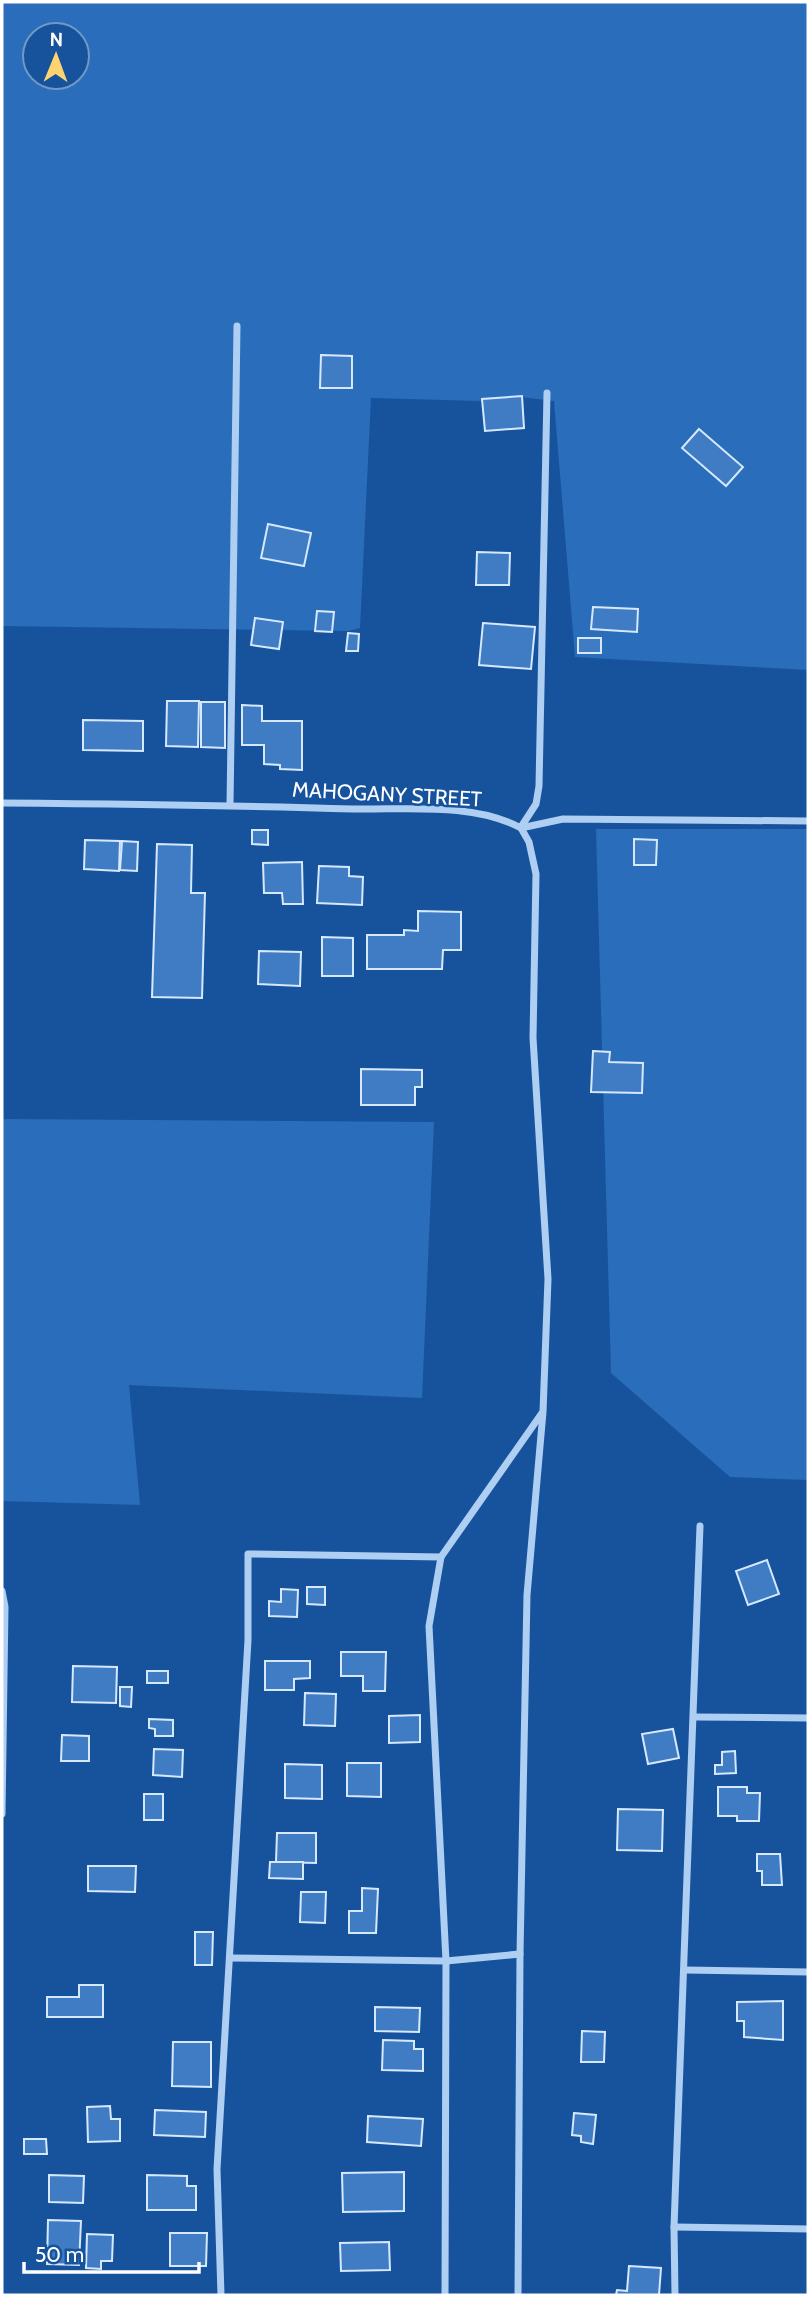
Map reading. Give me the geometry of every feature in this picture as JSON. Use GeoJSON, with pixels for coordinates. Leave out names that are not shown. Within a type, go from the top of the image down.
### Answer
{"type":"FeatureCollection","features":[{"type":"Feature","properties":{"kind":"street"},"geometry":{"type":"LineString","coordinates":[[230,805],[237,326]]}},
{"type":"Feature","properties":{"kind":"street"},"geometry":{"type":"LineString","coordinates":[[521,828],[536,804],[539,786],[547,393]]}},
{"type":"Feature","properties":{"kind":"street","name":"MAHOGANY STREET"},"geometry":{"type":"LineString","coordinates":[[2,803],[230,805],[465,812],[504,819],[521,828]]}},
{"type":"Feature","properties":{"kind":"street"},"geometry":{"type":"LineString","coordinates":[[521,828],[563,819],[808,821]]}},
{"type":"Feature","properties":{"kind":"street"},"geometry":{"type":"LineString","coordinates":[[518,2295],[520,1954],[527,1595],[543,1412],[548,1279],[533,1038],[536,874],[529,842],[521,828]]}},
{"type":"Feature","properties":{"kind":"street"},"geometry":{"type":"LineString","coordinates":[[445,2295],[446,1961],[429,1626],[440,1557],[543,1412]]}},
{"type":"Feature","properties":{"kind":"street"},"geometry":{"type":"LineString","coordinates":[[675,2295],[674,2227],[700,1526]]}},
{"type":"Feature","properties":{"kind":"street"},"geometry":{"type":"LineString","coordinates":[[221,2295],[217,2169],[248,1640],[248,1554],[440,1557]]}},
{"type":"Feature","properties":{"kind":"street"},"geometry":{"type":"LineString","coordinates":[[2,1591],[5,1607],[2,1814]]}},
{"type":"Feature","properties":{"kind":"street"},"geometry":{"type":"LineString","coordinates":[[695,1717],[808,1718]]}},
{"type":"Feature","properties":{"kind":"street"},"geometry":{"type":"LineString","coordinates":[[230,1958],[446,1961],[520,1954]]}},
{"type":"Feature","properties":{"kind":"street"},"geometry":{"type":"LineString","coordinates":[[685,1970],[808,1972]]}},
{"type":"Feature","properties":{"kind":"street"},"geometry":{"type":"LineString","coordinates":[[674,2227],[808,2229]]}},
{"type":"Feature","properties":{"kind":"shaded area"},"geometry":{"type":"Polygon","coordinates":[[[2,2],[808,2],[808,670],[575,657],[554,401],[521,397],[482,401],[371,398],[360,628],[348,631],[2,626],[2,2]]]}},
{"type":"Feature","properties":{"kind":"shaded area"},"geometry":{"type":"Polygon","coordinates":[[[596,829],[808,829],[808,1480],[730,1477],[611,1373],[596,829]]]}},
{"type":"Feature","properties":{"kind":"shaded area"},"geometry":{"type":"Polygon","coordinates":[[[2,1119],[434,1122],[422,1398],[129,1385],[140,1505],[2,1501],[2,1119]]]}},
{"type":"Feature","properties":{"kind":"building"},"geometry":{"type":"Polygon","coordinates":[[[321,355],[352,356],[352,388],[320,388],[321,355]]]}},
{"type":"Feature","properties":{"kind":"building"},"geometry":{"type":"Polygon","coordinates":[[[522,396],[524,428],[485,431],[482,399],[522,396]]]}},
{"type":"Feature","properties":{"kind":"building"},"geometry":{"type":"Polygon","coordinates":[[[699,429],[743,467],[726,486],[682,448],[699,429]]]}},
{"type":"Feature","properties":{"kind":"building"},"geometry":{"type":"Polygon","coordinates":[[[268,524],[311,533],[304,566],[261,558],[268,524]]]}},
{"type":"Feature","properties":{"kind":"building"},"geometry":{"type":"Polygon","coordinates":[[[477,552],[510,553],[509,585],[476,585],[477,552]]]}},
{"type":"Feature","properties":{"kind":"building"},"geometry":{"type":"Polygon","coordinates":[[[593,607],[638,609],[637,632],[591,629],[593,607]]]}},
{"type":"Feature","properties":{"kind":"building"},"geometry":{"type":"Polygon","coordinates":[[[317,611],[334,612],[332,632],[315,631],[317,611]]]}},
{"type":"Feature","properties":{"kind":"building"},"geometry":{"type":"Polygon","coordinates":[[[255,618],[283,622],[279,649],[251,645],[255,618]]]}},
{"type":"Feature","properties":{"kind":"building"},"geometry":{"type":"Polygon","coordinates":[[[483,623],[535,627],[531,669],[479,665],[483,623]]]}},
{"type":"Feature","properties":{"kind":"building"},"geometry":{"type":"Polygon","coordinates":[[[348,633],[359,634],[358,651],[346,651],[348,633]]]}},
{"type":"Feature","properties":{"kind":"building"},"geometry":{"type":"Polygon","coordinates":[[[578,638],[601,638],[601,653],[578,653],[578,638]]]}},
{"type":"Feature","properties":{"kind":"building"},"geometry":{"type":"Polygon","coordinates":[[[167,701],[199,701],[198,747],[166,746],[167,701]]]}},
{"type":"Feature","properties":{"kind":"building"},"geometry":{"type":"Polygon","coordinates":[[[201,702],[225,702],[225,748],[201,747],[201,702]]]}},
{"type":"Feature","properties":{"kind":"building"},"geometry":{"type":"Polygon","coordinates":[[[242,705],[262,706],[262,721],[302,721],[302,770],[280,769],[280,765],[264,764],[264,745],[242,745],[242,705]]]}},
{"type":"Feature","properties":{"kind":"building"},"geometry":{"type":"Polygon","coordinates":[[[83,720],[143,721],[143,751],[83,750],[83,720]]]}},
{"type":"Feature","properties":{"kind":"building"},"geometry":{"type":"Polygon","coordinates":[[[252,830],[268,830],[268,845],[252,844],[252,830]]]}},
{"type":"Feature","properties":{"kind":"building"},"geometry":{"type":"Polygon","coordinates":[[[634,839],[657,840],[656,865],[634,865],[634,839]]]}},
{"type":"Feature","properties":{"kind":"building"},"geometry":{"type":"Polygon","coordinates":[[[85,840],[120,841],[119,871],[84,869],[85,840]]]}},
{"type":"Feature","properties":{"kind":"building"},"geometry":{"type":"Polygon","coordinates":[[[122,841],[138,842],[137,871],[120,870],[122,841]]]}},
{"type":"Feature","properties":{"kind":"building"},"geometry":{"type":"Polygon","coordinates":[[[157,844],[192,845],[191,893],[205,893],[202,998],[152,997],[157,844]]]}},
{"type":"Feature","properties":{"kind":"building"},"geometry":{"type":"Polygon","coordinates":[[[302,862],[303,904],[283,904],[282,893],[264,893],[263,863],[302,862]]]}},
{"type":"Feature","properties":{"kind":"building"},"geometry":{"type":"Polygon","coordinates":[[[319,866],[349,867],[349,876],[363,877],[362,905],[317,903],[319,866]]]}},
{"type":"Feature","properties":{"kind":"building"},"geometry":{"type":"Polygon","coordinates":[[[418,911],[461,912],[461,950],[443,950],[442,969],[367,969],[367,935],[404,935],[404,930],[418,931],[418,911]]]}},
{"type":"Feature","properties":{"kind":"building"},"geometry":{"type":"Polygon","coordinates":[[[322,937],[353,938],[353,976],[322,976],[322,937]]]}},
{"type":"Feature","properties":{"kind":"building"},"geometry":{"type":"Polygon","coordinates":[[[259,951],[301,952],[300,986],[258,984],[259,951]]]}},
{"type":"Feature","properties":{"kind":"building"},"geometry":{"type":"Polygon","coordinates":[[[593,1051],[610,1052],[609,1062],[643,1063],[642,1093],[591,1092],[593,1051]]]}},
{"type":"Feature","properties":{"kind":"building"},"geometry":{"type":"Polygon","coordinates":[[[361,1069],[422,1070],[422,1087],[415,1087],[415,1105],[361,1105],[361,1069]]]}},
{"type":"Feature","properties":{"kind":"building"},"geometry":{"type":"Polygon","coordinates":[[[767,1560],[779,1594],[748,1605],[736,1571],[767,1560]]]}},
{"type":"Feature","properties":{"kind":"building"},"geometry":{"type":"Polygon","coordinates":[[[307,1587],[325,1587],[325,1605],[307,1604],[307,1587]]]}},
{"type":"Feature","properties":{"kind":"building"},"geometry":{"type":"Polygon","coordinates":[[[281,1589],[298,1590],[297,1617],[269,1616],[269,1601],[281,1602],[281,1589]]]}},
{"type":"Feature","properties":{"kind":"building"},"geometry":{"type":"Polygon","coordinates":[[[341,1652],[386,1652],[385,1691],[363,1691],[363,1676],[341,1676],[341,1652]]]}},
{"type":"Feature","properties":{"kind":"building"},"geometry":{"type":"Polygon","coordinates":[[[265,1661],[310,1661],[310,1678],[294,1679],[294,1690],[265,1690],[265,1661]]]}},
{"type":"Feature","properties":{"kind":"building"},"geometry":{"type":"Polygon","coordinates":[[[73,1666],[117,1667],[116,1703],[72,1702],[73,1666]]]}},
{"type":"Feature","properties":{"kind":"building"},"geometry":{"type":"Polygon","coordinates":[[[147,1671],[168,1671],[168,1683],[147,1683],[147,1671]]]}},
{"type":"Feature","properties":{"kind":"building"},"geometry":{"type":"Polygon","coordinates":[[[120,1687],[132,1687],[131,1707],[120,1706],[120,1687]]]}},
{"type":"Feature","properties":{"kind":"building"},"geometry":{"type":"Polygon","coordinates":[[[305,1693],[336,1694],[335,1726],[304,1725],[305,1693]]]}},
{"type":"Feature","properties":{"kind":"building"},"geometry":{"type":"Polygon","coordinates":[[[420,1715],[420,1742],[389,1743],[389,1716],[420,1715]]]}},
{"type":"Feature","properties":{"kind":"building"},"geometry":{"type":"Polygon","coordinates":[[[149,1719],[173,1720],[173,1736],[155,1736],[155,1729],[149,1728],[149,1719]]]}},
{"type":"Feature","properties":{"kind":"building"},"geometry":{"type":"Polygon","coordinates":[[[673,1729],[679,1758],[648,1764],[642,1734],[673,1729]]]}},
{"type":"Feature","properties":{"kind":"building"},"geometry":{"type":"Polygon","coordinates":[[[62,1735],[89,1736],[89,1761],[61,1761],[62,1735]]]}},
{"type":"Feature","properties":{"kind":"building"},"geometry":{"type":"Polygon","coordinates":[[[154,1749],[183,1750],[182,1777],[153,1775],[154,1749]]]}},
{"type":"Feature","properties":{"kind":"building"},"geometry":{"type":"Polygon","coordinates":[[[735,1751],[736,1773],[715,1774],[715,1765],[722,1765],[722,1752],[735,1751]]]}},
{"type":"Feature","properties":{"kind":"building"},"geometry":{"type":"Polygon","coordinates":[[[347,1763],[381,1763],[381,1797],[347,1796],[347,1763]]]}},
{"type":"Feature","properties":{"kind":"building"},"geometry":{"type":"Polygon","coordinates":[[[285,1764],[322,1765],[322,1799],[285,1798],[285,1764]]]}},
{"type":"Feature","properties":{"kind":"building"},"geometry":{"type":"Polygon","coordinates":[[[718,1787],[747,1787],[747,1793],[760,1793],[759,1821],[737,1821],[737,1816],[718,1816],[718,1787]]]}},
{"type":"Feature","properties":{"kind":"building"},"geometry":{"type":"Polygon","coordinates":[[[144,1794],[163,1794],[163,1820],[144,1820],[144,1794]]]}},
{"type":"Feature","properties":{"kind":"building"},"geometry":{"type":"Polygon","coordinates":[[[618,1809],[663,1810],[662,1851],[617,1850],[618,1809]]]}},
{"type":"Feature","properties":{"kind":"building"},"geometry":{"type":"Polygon","coordinates":[[[277,1833],[316,1833],[316,1863],[276,1862],[277,1833]]]}},
{"type":"Feature","properties":{"kind":"building"},"geometry":{"type":"Polygon","coordinates":[[[757,1854],[780,1854],[782,1885],[762,1885],[762,1871],[757,1871],[757,1854]]]}},
{"type":"Feature","properties":{"kind":"building"},"geometry":{"type":"Polygon","coordinates":[[[270,1862],[303,1862],[303,1879],[269,1878],[270,1862]]]}},
{"type":"Feature","properties":{"kind":"building"},"geometry":{"type":"Polygon","coordinates":[[[88,1866],[136,1866],[135,1892],[88,1891],[88,1866]]]}},
{"type":"Feature","properties":{"kind":"building"},"geometry":{"type":"Polygon","coordinates":[[[362,1888],[378,1889],[376,1933],[349,1933],[349,1911],[362,1911],[362,1888]]]}},
{"type":"Feature","properties":{"kind":"building"},"geometry":{"type":"Polygon","coordinates":[[[301,1892],[326,1892],[325,1923],[300,1922],[301,1892]]]}},
{"type":"Feature","properties":{"kind":"building"},"geometry":{"type":"Polygon","coordinates":[[[195,1932],[213,1932],[212,1965],[195,1965],[195,1932]]]}},
{"type":"Feature","properties":{"kind":"building"},"geometry":{"type":"Polygon","coordinates":[[[79,1985],[103,1985],[103,2017],[47,2017],[47,1997],[79,1997],[79,1985]]]}},
{"type":"Feature","properties":{"kind":"building"},"geometry":{"type":"Polygon","coordinates":[[[783,2001],[783,2040],[744,2037],[744,2021],[737,2021],[737,2002],[783,2001]]]}},
{"type":"Feature","properties":{"kind":"building"},"geometry":{"type":"Polygon","coordinates":[[[375,2007],[420,2008],[419,2032],[375,2031],[375,2007]]]}},
{"type":"Feature","properties":{"kind":"building"},"geometry":{"type":"Polygon","coordinates":[[[582,2031],[605,2032],[604,2062],[581,2062],[582,2031]]]}},
{"type":"Feature","properties":{"kind":"building"},"geometry":{"type":"Polygon","coordinates":[[[383,2040],[414,2041],[414,2049],[423,2049],[423,2071],[382,2070],[383,2040]]]}},
{"type":"Feature","properties":{"kind":"building"},"geometry":{"type":"Polygon","coordinates":[[[173,2042],[211,2042],[211,2087],[172,2086],[173,2042]]]}},
{"type":"Feature","properties":{"kind":"building"},"geometry":{"type":"Polygon","coordinates":[[[110,2106],[111,2119],[120,2119],[120,2141],[88,2142],[87,2107],[110,2106]]]}},
{"type":"Feature","properties":{"kind":"building"},"geometry":{"type":"Polygon","coordinates":[[[155,2110],[206,2112],[205,2137],[154,2135],[155,2110]]]}},
{"type":"Feature","properties":{"kind":"building"},"geometry":{"type":"Polygon","coordinates":[[[574,2113],[596,2115],[593,2144],[581,2142],[581,2136],[572,2135],[574,2113]]]}},
{"type":"Feature","properties":{"kind":"building"},"geometry":{"type":"Polygon","coordinates":[[[368,2116],[423,2119],[421,2146],[367,2142],[368,2116]]]}},
{"type":"Feature","properties":{"kind":"building"},"geometry":{"type":"Polygon","coordinates":[[[24,2139],[46,2139],[47,2154],[24,2154],[24,2139]]]}},
{"type":"Feature","properties":{"kind":"building"},"geometry":{"type":"Polygon","coordinates":[[[404,2172],[404,2211],[343,2212],[342,2173],[404,2172]]]}},
{"type":"Feature","properties":{"kind":"building"},"geometry":{"type":"Polygon","coordinates":[[[49,2175],[84,2176],[83,2203],[49,2202],[49,2175]]]}},
{"type":"Feature","properties":{"kind":"building"},"geometry":{"type":"Polygon","coordinates":[[[147,2175],[187,2176],[187,2186],[196,2186],[196,2210],[147,2210],[147,2175]]]}},
{"type":"Feature","properties":{"kind":"building"},"geometry":{"type":"Polygon","coordinates":[[[48,2220],[81,2221],[79,2265],[47,2264],[48,2220]]]}},
{"type":"Feature","properties":{"kind":"building"},"geometry":{"type":"Polygon","coordinates":[[[170,2233],[207,2233],[206,2266],[170,2266],[170,2233]]]}},
{"type":"Feature","properties":{"kind":"building"},"geometry":{"type":"Polygon","coordinates":[[[87,2234],[113,2235],[112,2261],[101,2261],[101,2269],[86,2268],[87,2234]]]}},
{"type":"Feature","properties":{"kind":"building"},"geometry":{"type":"Polygon","coordinates":[[[389,2242],[390,2270],[341,2271],[340,2243],[389,2242]]]}},
{"type":"Feature","properties":{"kind":"building"},"geometry":{"type":"Polygon","coordinates":[[[629,2266],[661,2268],[659,2295],[616,2295],[617,2290],[627,2291],[629,2266]]]}}]}
